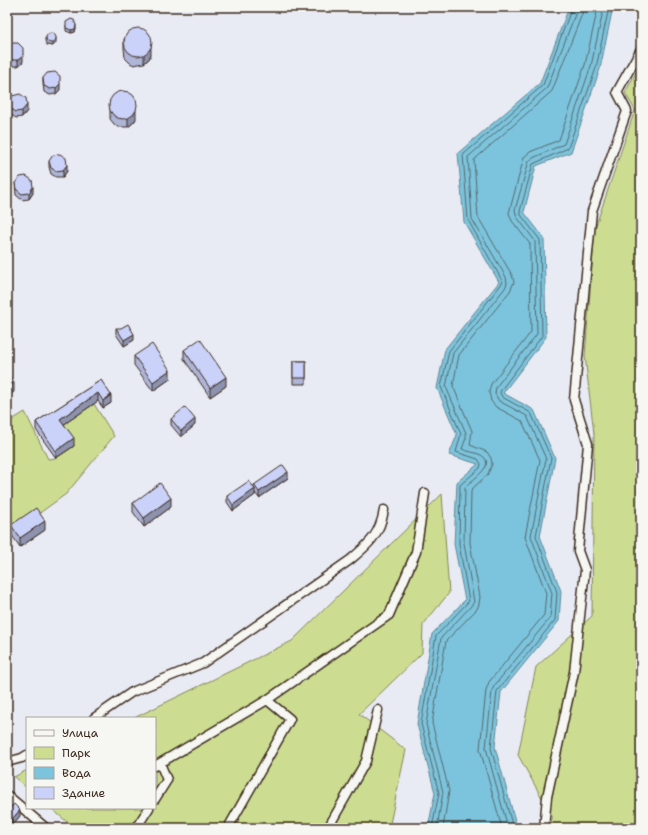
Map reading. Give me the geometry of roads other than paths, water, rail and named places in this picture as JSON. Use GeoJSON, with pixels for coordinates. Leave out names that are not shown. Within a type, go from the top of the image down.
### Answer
{"type":"FeatureCollection","features":[{"type":"Feature","properties":{"kind":"street"},"geometry":{"type":"LineString","coordinates":[[544,828],[547,797],[574,672],[585,570],[578,551],[588,444],[574,400],[592,212],[627,111],[617,92],[641,50]]}},
{"type":"Feature","properties":{"kind":"street"},"geometry":{"type":"LineString","coordinates":[[156,798],[168,780],[158,764],[267,700],[389,615],[416,552],[425,493]]}},
{"type":"Feature","properties":{"kind":"street"},"geometry":{"type":"LineString","coordinates":[[95,717],[132,692],[203,664],[350,560],[370,542],[382,521],[384,510]]}},
{"type":"Feature","properties":{"kind":"street"},"geometry":{"type":"LineString","coordinates":[[228,828],[290,719],[267,700]]}},
{"type":"Feature","properties":{"kind":"street"},"geometry":{"type":"LineString","coordinates":[[328,828],[366,761],[378,710]]}},
{"type":"Feature","properties":{"kind":"street"},"geometry":{"type":"LineString","coordinates":[[7,762],[26,756]]}},
{"type":"Feature","properties":{"kind":"street"},"geometry":{"type":"LineString","coordinates":[[7,808],[10,798],[46,828]]}},
{"type":"Feature","properties":{"kind":"street"},"geometry":{"type":"LineString","coordinates":[[136,828],[148,809]]}},
{"type":"Feature","properties":{"kind":"water"},"geometry":{"type":"Polygon","coordinates":[[[569,7],[613,7],[600,69],[571,152],[536,166],[524,212],[544,238],[546,337],[503,393],[534,410],[555,458],[540,536],[561,591],[559,621],[501,692],[495,747],[517,828],[428,828],[435,793],[417,724],[432,634],[465,600],[454,544],[457,482],[478,464],[449,455],[457,435],[437,388],[445,349],[499,282],[464,222],[458,153],[540,83],[569,7]]]}}]}
